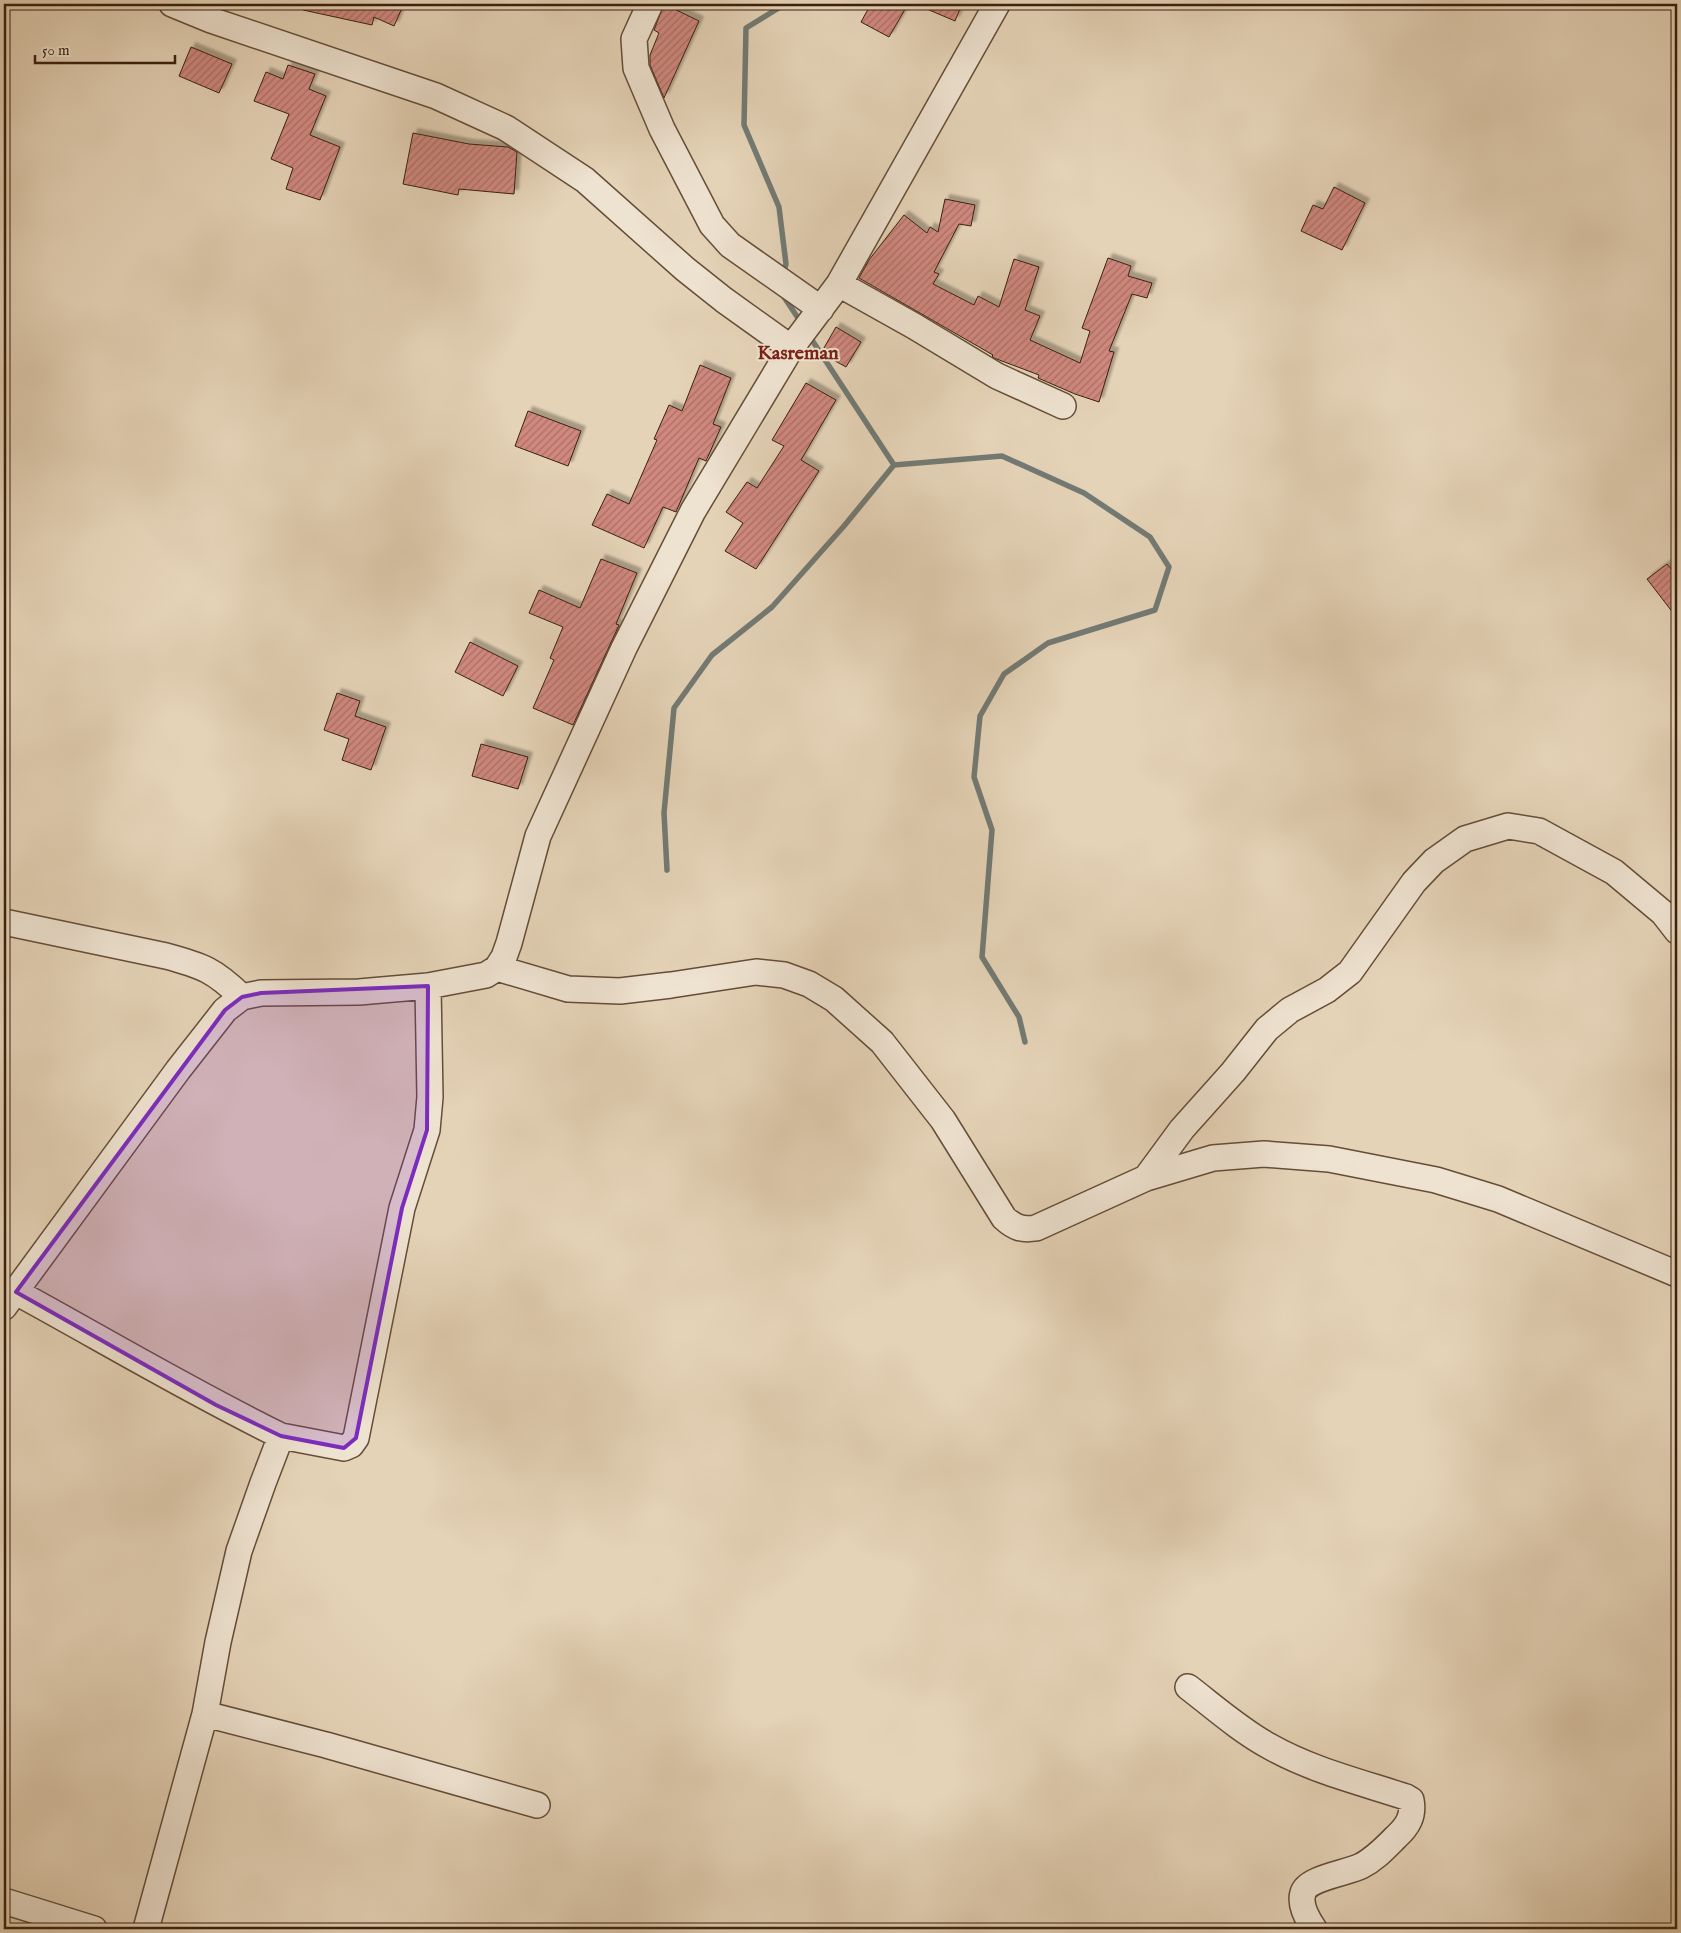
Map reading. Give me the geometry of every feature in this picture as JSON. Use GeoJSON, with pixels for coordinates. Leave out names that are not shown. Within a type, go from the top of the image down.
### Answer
{"type":"FeatureCollection","features":[{"type":"Feature","properties":{"kind":"street"},"geometry":{"type":"LineString","coordinates":[[172,4],[211,20],[436,96],[506,128],[585,180],[684,269],[724,300],[807,328]]}},
{"type":"Feature","properties":{"kind":"street"},"geometry":{"type":"LineString","coordinates":[[650,4],[634,39],[636,68],[662,129],[712,225],[730,245],[792,288],[807,328]]}},
{"type":"Feature","properties":{"kind":"street"},"geometry":{"type":"LineString","coordinates":[[428,986],[430,1096],[427,1130],[402,1208],[356,1438],[351,1445],[344,1448],[281,1436],[216,1404],[120,1349],[10,1300],[178,1070],[225,1010],[242,997],[261,993],[359,992],[428,986],[486,975],[497,968],[504,957],[509,943],[538,836],[624,648],[693,511],[807,328],[839,284],[997,4]]}},
{"type":"Feature","properties":{"kind":"street"},"geometry":{"type":"LineString","coordinates":[[839,284],[997,376],[1063,406]]}},
{"type":"Feature","properties":{"kind":"street"},"geometry":{"type":"LineString","coordinates":[[1146,1178],[1182,1129],[1233,1072],[1267,1029],[1290,1010],[1327,990],[1350,972],[1414,882],[1434,861],[1465,840],[1508,826],[1539,831],[1614,872],[1662,913],[1677,931]]}},
{"type":"Feature","properties":{"kind":"street"},"geometry":{"type":"LineString","coordinates":[[4,922],[189,962],[208,969],[223,978],[242,997]]}},
{"type":"Feature","properties":{"kind":"street"},"geometry":{"type":"LineString","coordinates":[[497,968],[568,989],[620,991],[756,972],[784,975],[809,984],[834,999],[882,1042],[943,1120],[1004,1218],[1012,1226],[1023,1230],[1036,1228],[1146,1178],[1213,1158],[1264,1154],[1329,1159],[1436,1180],[1498,1199],[1677,1274]]}},
{"type":"Feature","properties":{"kind":"street"},"geometry":{"type":"LineString","coordinates":[[146,1929],[205,1714],[218,1642],[239,1551],[262,1483],[281,1436]]}},
{"type":"Feature","properties":{"kind":"street"},"geometry":{"type":"LineString","coordinates":[[1188,1687],[1227,1718],[1268,1746],[1308,1764],[1406,1796],[1411,1800],[1412,1813],[1410,1820],[1376,1858],[1359,1867],[1307,1886],[1302,1894],[1303,1902],[1306,1916],[1314,1929]]}},
{"type":"Feature","properties":{"kind":"street"},"geometry":{"type":"LineString","coordinates":[[205,1714],[326,1745],[536,1805]]}},
{"type":"Feature","properties":{"kind":"street"},"geometry":{"type":"LineString","coordinates":[[4,1901],[94,1929]]}},
{"type":"Feature","properties":{"kind":"highlighted area"},"geometry":{"type":"Polygon","coordinates":[[[428,986],[427,1130],[402,1208],[356,1438],[344,1448],[281,1436],[216,1405],[16,1292],[225,1010],[242,997],[261,993],[428,986]]]}},
{"type":"Feature","properties":{"kind":"building"},"geometry":{"type":"Polygon","coordinates":[[[304,4],[392,4],[402,8],[394,26],[374,17],[372,25],[303,10],[304,4]]]}},
{"type":"Feature","properties":{"kind":"building"},"geometry":{"type":"Polygon","coordinates":[[[664,4],[699,21],[664,98],[650,65],[650,55],[659,33],[654,30],[664,4]]]}},
{"type":"Feature","properties":{"kind":"building"},"geometry":{"type":"Polygon","coordinates":[[[871,4],[908,4],[889,37],[861,22],[871,4]]]}},
{"type":"Feature","properties":{"kind":"building"},"geometry":{"type":"Polygon","coordinates":[[[915,4],[962,4],[955,21],[915,4]]]}},
{"type":"Feature","properties":{"kind":"building"},"geometry":{"type":"Polygon","coordinates":[[[191,47],[232,64],[219,93],[179,76],[191,47]]]}},
{"type":"Feature","properties":{"kind":"building"},"geometry":{"type":"Polygon","coordinates":[[[288,65],[315,74],[309,89],[326,96],[310,135],[340,147],[320,200],[286,189],[293,168],[271,159],[289,114],[254,101],[266,72],[283,79],[288,65]]]}},
{"type":"Feature","properties":{"kind":"building"},"geometry":{"type":"Polygon","coordinates":[[[413,133],[469,144],[508,147],[517,152],[514,194],[459,189],[458,195],[403,184],[413,133]]]}},
{"type":"Feature","properties":{"kind":"building"},"geometry":{"type":"Polygon","coordinates":[[[1334,187],[1365,203],[1342,250],[1301,231],[1313,205],[1323,209],[1334,187]]]}},
{"type":"Feature","properties":{"kind":"building"},"geometry":{"type":"Polygon","coordinates":[[[945,199],[975,205],[971,226],[959,224],[934,272],[939,274],[933,284],[974,305],[978,296],[999,307],[1014,259],[1039,267],[1025,310],[1040,316],[1030,340],[1080,363],[1090,331],[1082,328],[1108,258],[1131,266],[1128,276],[1152,283],[1147,298],[1132,294],[1109,351],[1114,352],[1099,402],[1075,394],[1038,378],[1039,375],[994,358],[993,355],[859,278],[869,260],[904,215],[927,233],[930,227],[938,232],[945,199]]]}},
{"type":"Feature","properties":{"kind":"building"},"geometry":{"type":"Polygon","coordinates":[[[836,327],[861,342],[846,367],[821,353],[836,327]]]}},
{"type":"Feature","properties":{"kind":"building"},"geometry":{"type":"Polygon","coordinates":[[[700,365],[731,378],[713,424],[721,427],[706,461],[699,458],[676,512],[663,507],[644,548],[592,525],[607,494],[629,504],[657,440],[654,439],[669,405],[682,411],[700,365]]]}},
{"type":"Feature","properties":{"kind":"building"},"geometry":{"type":"Polygon","coordinates":[[[806,383],[836,400],[801,460],[819,471],[756,569],[725,551],[743,523],[726,512],[747,482],[757,488],[784,446],[772,440],[806,383]]]}},
{"type":"Feature","properties":{"kind":"building"},"geometry":{"type":"Polygon","coordinates":[[[528,411],[581,431],[568,466],[515,446],[528,411]]]}},
{"type":"Feature","properties":{"kind":"building"},"geometry":{"type":"Polygon","coordinates":[[[601,559],[637,573],[616,624],[619,625],[573,725],[533,708],[554,660],[550,658],[563,627],[529,613],[539,590],[580,608],[601,559]]]}},
{"type":"Feature","properties":{"kind":"building"},"geometry":{"type":"Polygon","coordinates":[[[1667,564],[1677,576],[1677,618],[1647,579],[1667,564]]]}},
{"type":"Feature","properties":{"kind":"building"},"geometry":{"type":"Polygon","coordinates":[[[470,642],[518,666],[503,696],[455,672],[470,642]]]}},
{"type":"Feature","properties":{"kind":"building"},"geometry":{"type":"Polygon","coordinates":[[[337,693],[360,701],[355,716],[386,727],[371,770],[342,760],[349,739],[324,730],[337,693]]]}},
{"type":"Feature","properties":{"kind":"building"},"geometry":{"type":"Polygon","coordinates":[[[481,744],[528,757],[518,789],[472,776],[481,744]]]}},
{"type":"Feature","properties":{"kind":"waterway"},"geometry":{"type":"LineString","coordinates":[[783,274],[786,264],[779,207],[744,125],[746,28],[785,4]]}},
{"type":"Feature","properties":{"kind":"waterway"},"geometry":{"type":"LineString","coordinates":[[782,294],[802,324]]}},
{"type":"Feature","properties":{"kind":"waterway"},"geometry":{"type":"LineString","coordinates":[[667,870],[664,813],[674,708],[712,655],[772,607],[844,526],[894,465],[808,334]]}},
{"type":"Feature","properties":{"kind":"waterway"},"geometry":{"type":"LineString","coordinates":[[894,465],[1002,456],[1084,493],[1150,537],[1169,567],[1155,610],[1048,643],[1004,674],[980,716],[974,777],[992,830],[982,957],[1019,1017],[1025,1042]]}},
{"type":"Feature","properties":{"kind":"district","name":"Kasreman"},"geometry":{"type":"Point","coordinates":[798,353]}}]}
